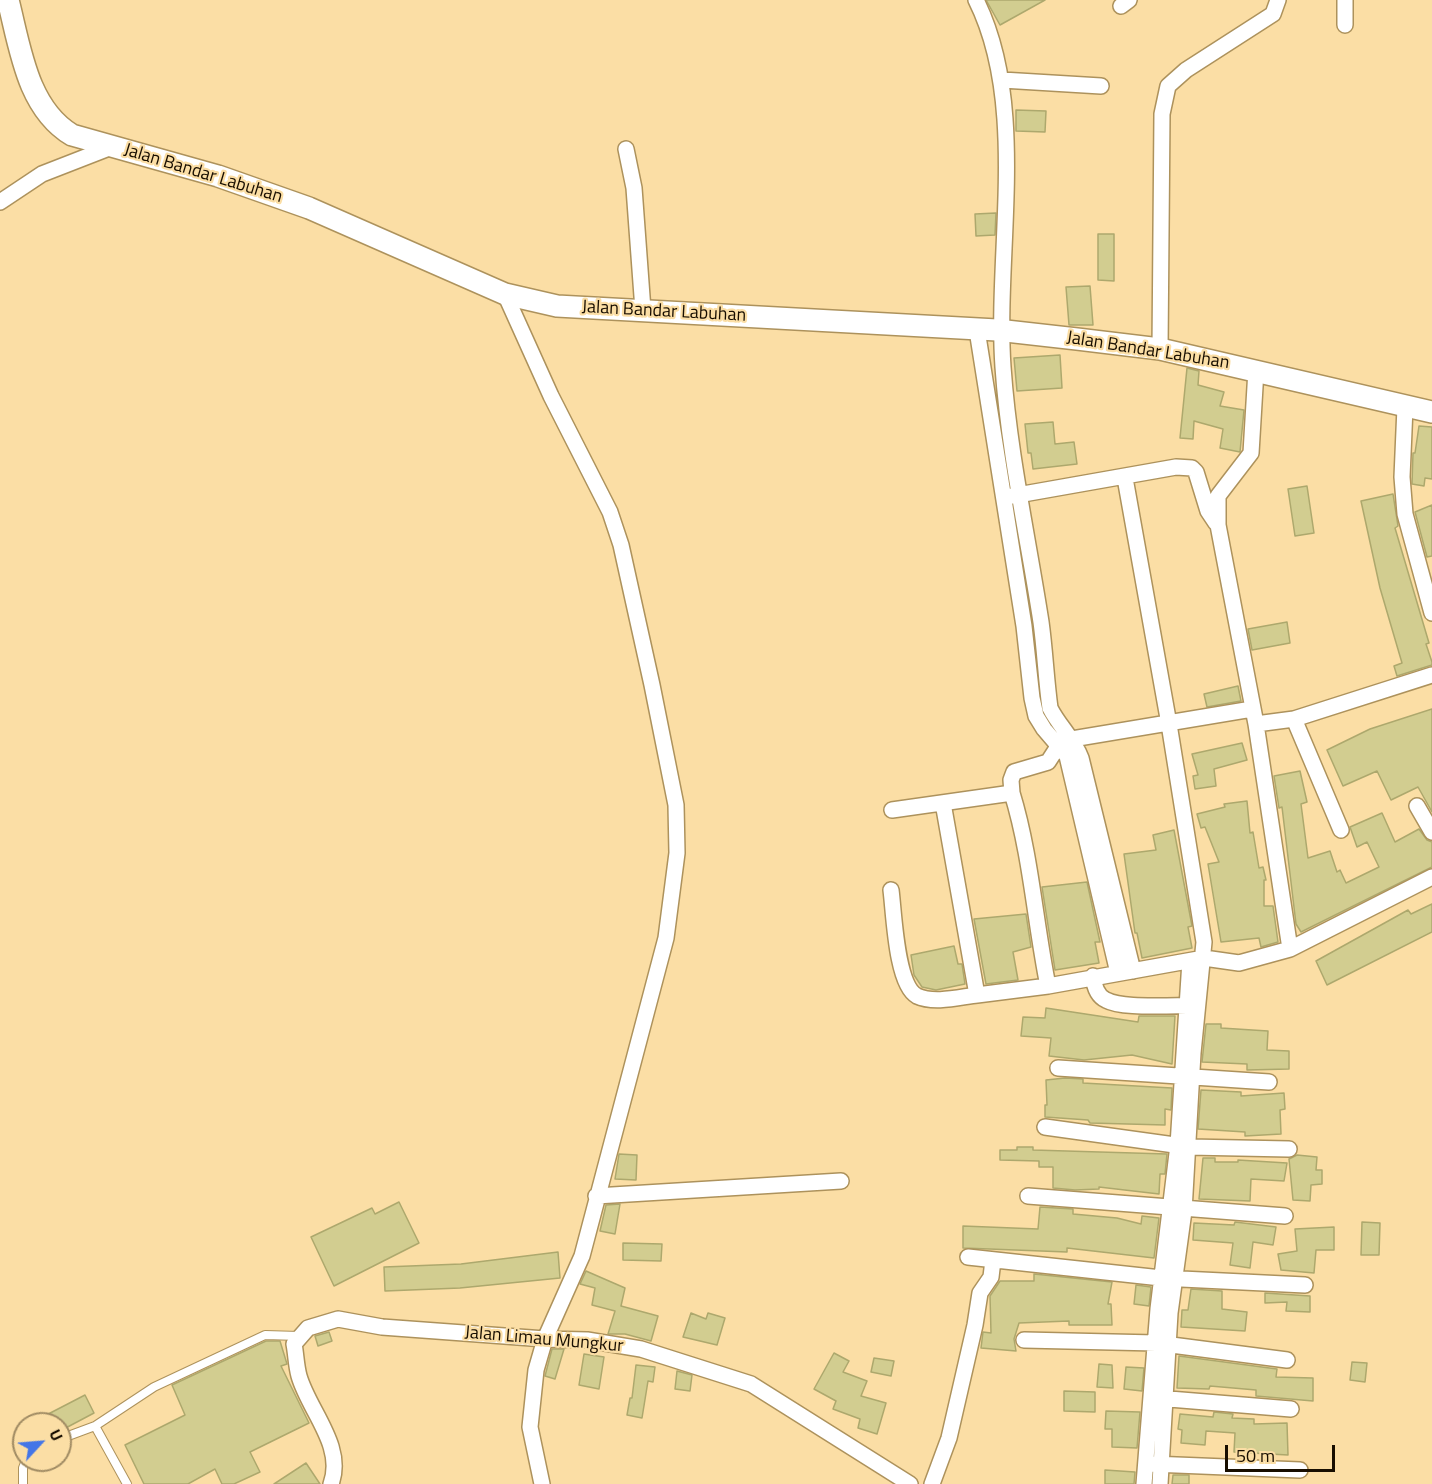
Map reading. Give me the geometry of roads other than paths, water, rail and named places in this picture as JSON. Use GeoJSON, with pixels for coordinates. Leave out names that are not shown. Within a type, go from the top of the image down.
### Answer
{"type":"FeatureCollection","features":[{"type":"Feature","properties":{"kind":"main road","name":"Jalan Bandar Labuhan"},"geometry":{"type":"LineString","coordinates":[[8,0],[29,81],[53,122],[72,135],[218,176],[309,208],[505,294],[557,306],[1003,331],[1160,350],[1256,370],[1432,412]]}},
{"type":"Feature","properties":{"kind":"street"},"geometry":{"type":"LineString","coordinates":[[976,0],[997,52],[1002,80],[1005,206],[1003,366],[1020,495],[1041,625],[1050,708],[1075,760],[1126,972]]}},
{"type":"Feature","properties":{"kind":"street"},"geometry":{"type":"LineString","coordinates":[[1120,0],[1120,6],[1129,0]]}},
{"type":"Feature","properties":{"kind":"street"},"geometry":{"type":"LineString","coordinates":[[1160,350],[1161,114],[1168,86],[1186,70],[1273,14],[1278,0]]}},
{"type":"Feature","properties":{"kind":"street"},"geometry":{"type":"LineString","coordinates":[[1345,0],[1345,25]]}},
{"type":"Feature","properties":{"kind":"street"},"geometry":{"type":"LineString","coordinates":[[1002,80],[1101,86]]}},
{"type":"Feature","properties":{"kind":"street"},"geometry":{"type":"LineString","coordinates":[[0,202],[42,174],[114,146]]}},
{"type":"Feature","properties":{"kind":"street"},"geometry":{"type":"LineString","coordinates":[[626,149],[635,198],[643,310]]}},
{"type":"Feature","properties":{"kind":"street"},"geometry":{"type":"LineString","coordinates":[[505,294],[551,396],[610,512],[621,545],[676,805],[677,853],[666,938],[582,1256],[545,1339],[532,1393],[530,1427],[542,1484]]}},
{"type":"Feature","properties":{"kind":"street"},"geometry":{"type":"LineString","coordinates":[[977,330],[1024,626],[1032,698],[1036,716],[1044,729],[1066,742]]}},
{"type":"Feature","properties":{"kind":"street"},"geometry":{"type":"LineString","coordinates":[[1256,370],[1251,453],[1218,496],[1218,525],[1256,724],[1290,949]]}},
{"type":"Feature","properties":{"kind":"street"},"geometry":{"type":"LineString","coordinates":[[1405,407],[1402,477],[1405,514],[1432,613]]}},
{"type":"Feature","properties":{"kind":"street"},"geometry":{"type":"LineString","coordinates":[[991,412],[1009,410]]}},
{"type":"Feature","properties":{"kind":"street"},"geometry":{"type":"LineString","coordinates":[[1002,498],[1125,478],[1176,467],[1192,468],[1196,472],[1208,511],[1218,525]]}},
{"type":"Feature","properties":{"kind":"street"},"geometry":{"type":"LineString","coordinates":[[1125,478],[1200,911],[1177,1210],[1168,1278],[1158,1398],[1144,1484]]}},
{"type":"Feature","properties":{"kind":"street"},"geometry":{"type":"LineString","coordinates":[[1256,724],[1294,719],[1432,675]]}},
{"type":"Feature","properties":{"kind":"street"},"geometry":{"type":"LineString","coordinates":[[1048,986],[1037,932],[1021,824],[1012,793],[1014,772],[1048,762],[1066,742],[1252,709]]}},
{"type":"Feature","properties":{"kind":"street"},"geometry":{"type":"LineString","coordinates":[[1294,719],[1341,830]]}},
{"type":"Feature","properties":{"kind":"street"},"geometry":{"type":"LineString","coordinates":[[892,810],[1012,793]]}},
{"type":"Feature","properties":{"kind":"street"},"geometry":{"type":"LineString","coordinates":[[943,803],[977,995]]}},
{"type":"Feature","properties":{"kind":"street"},"geometry":{"type":"LineString","coordinates":[[1417,806],[1432,832]]}},
{"type":"Feature","properties":{"kind":"street"},"geometry":{"type":"LineString","coordinates":[[891,890],[900,962],[904,976],[914,993],[923,998],[940,999],[1048,986],[1093,976],[1197,959],[1239,963],[1290,949],[1432,877]]}},
{"type":"Feature","properties":{"kind":"street"},"geometry":{"type":"LineString","coordinates":[[1187,1076],[1187,1006],[1197,959]]}},
{"type":"Feature","properties":{"kind":"street"},"geometry":{"type":"LineString","coordinates":[[1093,976],[1094,986],[1104,1000],[1116,1003],[1187,1006]]}},
{"type":"Feature","properties":{"kind":"street"},"geometry":{"type":"LineString","coordinates":[[1058,1068],[1269,1082]]}},
{"type":"Feature","properties":{"kind":"street"},"geometry":{"type":"LineString","coordinates":[[1045,1127],[1183,1146],[1289,1149]]}},
{"type":"Feature","properties":{"kind":"street"},"geometry":{"type":"LineString","coordinates":[[596,1196],[841,1182]]}},
{"type":"Feature","properties":{"kind":"street"},"geometry":{"type":"LineString","coordinates":[[1028,1196],[1177,1210],[1285,1216]]}},
{"type":"Feature","properties":{"kind":"street"},"geometry":{"type":"LineString","coordinates":[[968,1257],[1168,1278],[1305,1285]]}},
{"type":"Feature","properties":{"kind":"street"},"geometry":{"type":"LineString","coordinates":[[932,1484],[949,1438],[975,1325],[980,1293],[991,1277],[993,1260]]}},
{"type":"Feature","properties":{"kind":"street","name":"Jalan Limau Mungkur"},"geometry":{"type":"LineString","coordinates":[[299,1336],[317,1323],[338,1319],[382,1327],[587,1340],[641,1349],[684,1365],[751,1384],[910,1484]]}},
{"type":"Feature","properties":{"kind":"street"},"geometry":{"type":"LineString","coordinates":[[299,1336],[294,1344],[299,1376],[330,1440],[332,1480]]}},
{"type":"Feature","properties":{"kind":"street"},"geometry":{"type":"LineString","coordinates":[[1024,1340],[1162,1345],[1287,1360]]}},
{"type":"Feature","properties":{"kind":"street"},"geometry":{"type":"LineString","coordinates":[[1158,1398],[1291,1409]]}},
{"type":"Feature","properties":{"kind":"street"},"geometry":{"type":"LineString","coordinates":[[1158,1398],[1162,1466],[1160,1484]]}},
{"type":"Feature","properties":{"kind":"street"},"geometry":{"type":"LineString","coordinates":[[1146,1464],[1300,1470]]}},
{"type":"Feature","properties":{"kind":"lane"},"geometry":{"type":"LineString","coordinates":[[72,1435],[95,1426],[154,1387],[265,1335],[299,1336]]}},
{"type":"Feature","properties":{"kind":"lane"},"geometry":{"type":"LineString","coordinates":[[95,1426],[128,1484]]}}]}
